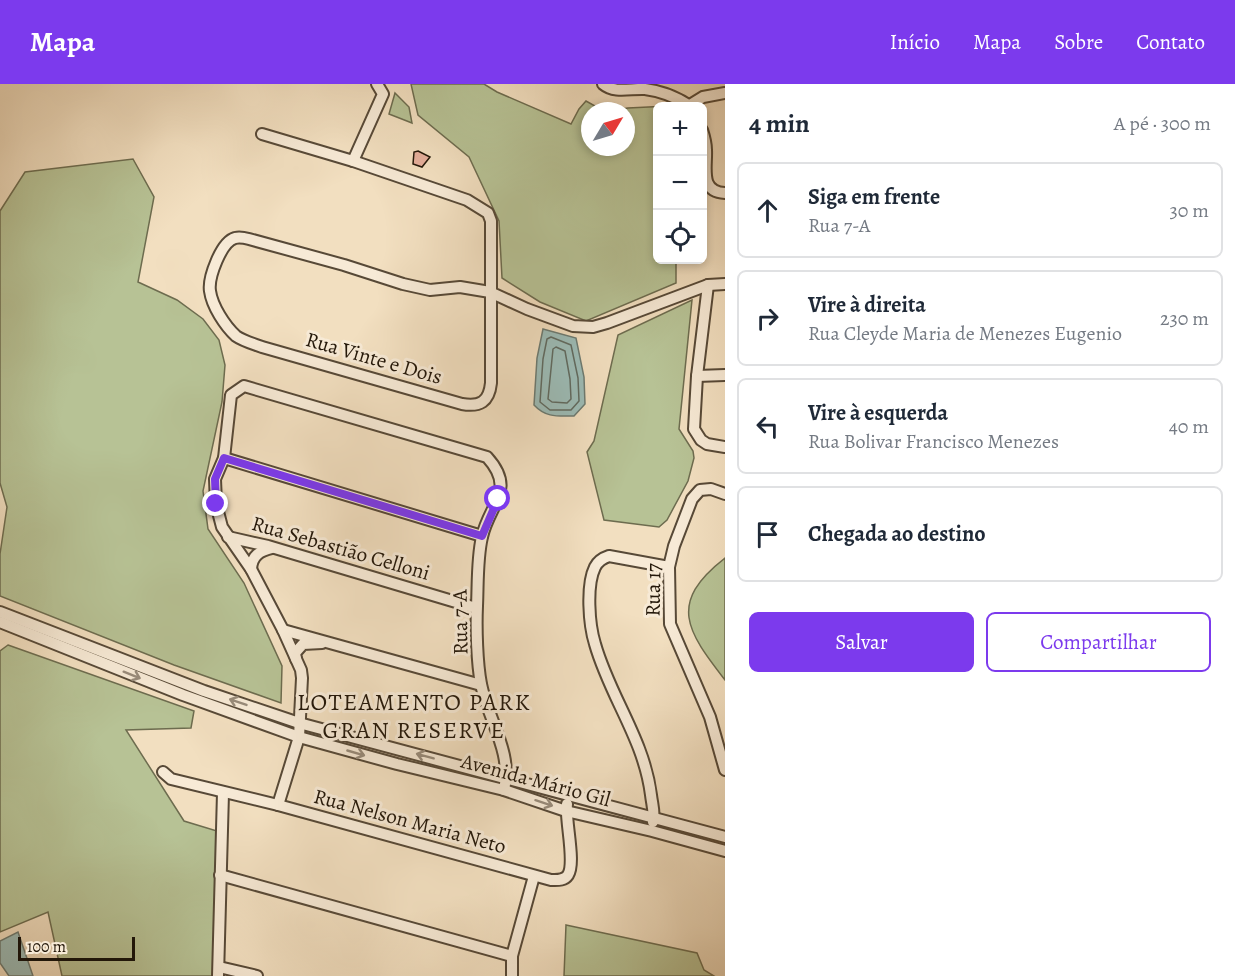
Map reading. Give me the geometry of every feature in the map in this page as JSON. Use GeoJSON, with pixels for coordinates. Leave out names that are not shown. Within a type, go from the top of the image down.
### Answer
{"type":"FeatureCollection","features":[{"type":"Feature","properties":{"kind":"street"},"geometry":{"type":"LineString","coordinates":[[353,161],[383,94],[377,84]]}},
{"type":"Feature","properties":{"kind":"street"},"geometry":{"type":"LineString","coordinates":[[603,84],[616,89],[655,91],[681,102]]}},
{"type":"Feature","properties":{"kind":"street"},"geometry":{"type":"LineString","coordinates":[[696,102],[703,97],[725,93]]}},
{"type":"Feature","properties":{"kind":"street"},"geometry":{"type":"LineString","coordinates":[[262,134],[353,161],[467,200],[484,209],[491,221],[490,292],[573,326],[593,327],[708,285],[725,284]]}},
{"type":"Feature","properties":{"kind":"street"},"geometry":{"type":"LineString","coordinates":[[706,156],[705,179],[708,186],[725,192]]}},
{"type":"Feature","properties":{"kind":"street","name":"Rua Vinte e Dois"},"geometry":{"type":"LineString","coordinates":[[235,238],[249,239],[430,290],[460,287],[490,292],[490,392],[481,404],[462,404],[242,339],[231,331],[220,315],[213,301],[210,286],[212,274],[224,248],[235,238]]}},
{"type":"Feature","properties":{"kind":"street"},"geometry":{"type":"LineString","coordinates":[[708,285],[693,429],[707,444],[725,447]]}},
{"type":"Feature","properties":{"kind":"street"},"geometry":{"type":"LineString","coordinates":[[697,376],[725,375]]}},
{"type":"Feature","properties":{"kind":"street","name":"Rua 7-A"},"geometry":{"type":"LineString","coordinates":[[224,458],[231,394],[244,386],[487,457],[499,472],[501,481],[498,499],[482,536],[476,608],[481,685],[505,756],[507,777],[504,790]]}},
{"type":"Feature","properties":{"kind":"street"},"geometry":{"type":"LineString","coordinates":[[278,806],[299,737],[302,678],[283,630],[251,569],[222,527],[216,504],[215,479],[224,458],[482,536]]}},
{"type":"Feature","properties":{"kind":"street","name":"Rua 17"},"geometry":{"type":"LineString","coordinates":[[725,494],[711,489],[700,490],[692,499],[674,546],[669,567],[670,624],[710,717],[725,771]]}},
{"type":"Feature","properties":{"kind":"street","name":"Rua Sebastião Celloni"},"geometry":{"type":"LineString","coordinates":[[228,537],[273,547],[476,608]]}},
{"type":"Feature","properties":{"kind":"street"},"geometry":{"type":"LineString","coordinates":[[251,569],[254,557],[273,547]]}},
{"type":"Feature","properties":{"kind":"street"},"geometry":{"type":"LineString","coordinates":[[652,831],[654,817],[643,756],[594,643],[588,605],[594,568],[606,557],[669,567]]}},
{"type":"Feature","properties":{"kind":"street","name":"Avenida Mário Gil"},"geometry":{"type":"LineString","coordinates":[[0,612],[39,632],[299,737],[504,790],[566,811],[725,851]]}},
{"type":"Feature","properties":{"kind":"street","name":"Avenida Mário Gil"},"geometry":{"type":"LineString","coordinates":[[0,622],[39,632]]}},
{"type":"Feature","properties":{"kind":"street"},"geometry":{"type":"LineString","coordinates":[[283,630],[481,685]]}},
{"type":"Feature","properties":{"kind":"street"},"geometry":{"type":"LineString","coordinates":[[296,659],[295,653],[303,645],[328,642]]}},
{"type":"Feature","properties":{"kind":"street","name":"Avenida Mário Gil"},"geometry":{"type":"LineString","coordinates":[[202,696],[725,837]]}},
{"type":"Feature","properties":{"kind":"street"},"geometry":{"type":"LineString","coordinates":[[397,764],[401,749]]}},
{"type":"Feature","properties":{"kind":"street","name":"Rua Nelson Maria Neto"},"geometry":{"type":"LineString","coordinates":[[163,772],[171,779],[550,880],[561,880],[567,876],[571,865],[566,811],[567,794]]}},
{"type":"Feature","properties":{"kind":"street"},"geometry":{"type":"LineString","coordinates":[[223,793],[218,971],[256,976]]}},
{"type":"Feature","properties":{"kind":"street"},"geometry":{"type":"LineString","coordinates":[[220,875],[512,956]]}},
{"type":"Feature","properties":{"kind":"street"},"geometry":{"type":"LineString","coordinates":[[512,976],[512,956],[534,876]]}},
{"type":"Feature","properties":{"kind":"green space"},"geometry":{"type":"Polygon","coordinates":[[[411,84],[484,84],[497,92],[571,124],[581,107],[581,156],[635,156],[635,108],[653,107],[653,264],[676,264],[676,283],[586,321],[540,302],[502,278],[499,221],[469,157],[418,115],[411,84]]]}},
{"type":"Feature","properties":{"kind":"green space"},"geometry":{"type":"Polygon","coordinates":[[[395,93],[409,107],[412,123],[389,114],[395,93]]]}},
{"type":"Feature","properties":{"kind":"green space"},"geometry":{"type":"Polygon","coordinates":[[[133,159],[154,197],[138,282],[177,300],[203,319],[219,340],[225,365],[222,402],[203,491],[208,529],[244,583],[282,666],[281,703],[174,665],[0,596],[0,554],[7,507],[0,483],[0,211],[25,172],[133,159]]]}},
{"type":"Feature","properties":{"kind":"green space"},"geometry":{"type":"Polygon","coordinates":[[[692,300],[679,429],[693,451],[694,458],[688,481],[667,520],[659,527],[604,520],[587,452],[594,441],[618,335],[692,300]]]}},
{"type":"Feature","properties":{"kind":"green space"},"geometry":{"type":"Polygon","coordinates":[[[725,558],[725,680],[693,632],[689,618],[689,603],[695,589],[707,574],[725,558]]]}},
{"type":"Feature","properties":{"kind":"green space"},"geometry":{"type":"Polygon","coordinates":[[[8,645],[194,711],[191,728],[126,730],[184,821],[217,831],[215,976],[62,976],[48,912],[0,932],[0,651],[8,645]]]}},
{"type":"Feature","properties":{"kind":"green space"},"geometry":{"type":"Polygon","coordinates":[[[566,925],[697,953],[704,970],[714,976],[564,976],[566,925]]]}},
{"type":"Feature","properties":{"kind":"water"},"geometry":{"type":"Polygon","coordinates":[[[543,329],[576,338],[584,377],[585,404],[574,416],[548,414],[534,405],[537,358],[543,329]]]}},
{"type":"Feature","properties":{"kind":"water"},"geometry":{"type":"Polygon","coordinates":[[[18,932],[33,976],[9,976],[0,963],[0,941],[18,932]]]}},
{"type":"Feature","properties":{"kind":"building"},"geometry":{"type":"Polygon","coordinates":[[[418,151],[430,157],[422,167],[413,164],[414,152],[418,151]]]}},
{"type":"Feature","properties":{"kind":"district","name":"LOTEAMENTO PARK GRAN RESERVE"},"geometry":{"type":"Point","coordinates":[414,716]}},
{"type":"Feature","properties":{"kind":"route"},"geometry":{"type":"LineString","coordinates":[[216,504],[215,479],[224,458],[482,536],[498,499]]}}]}
